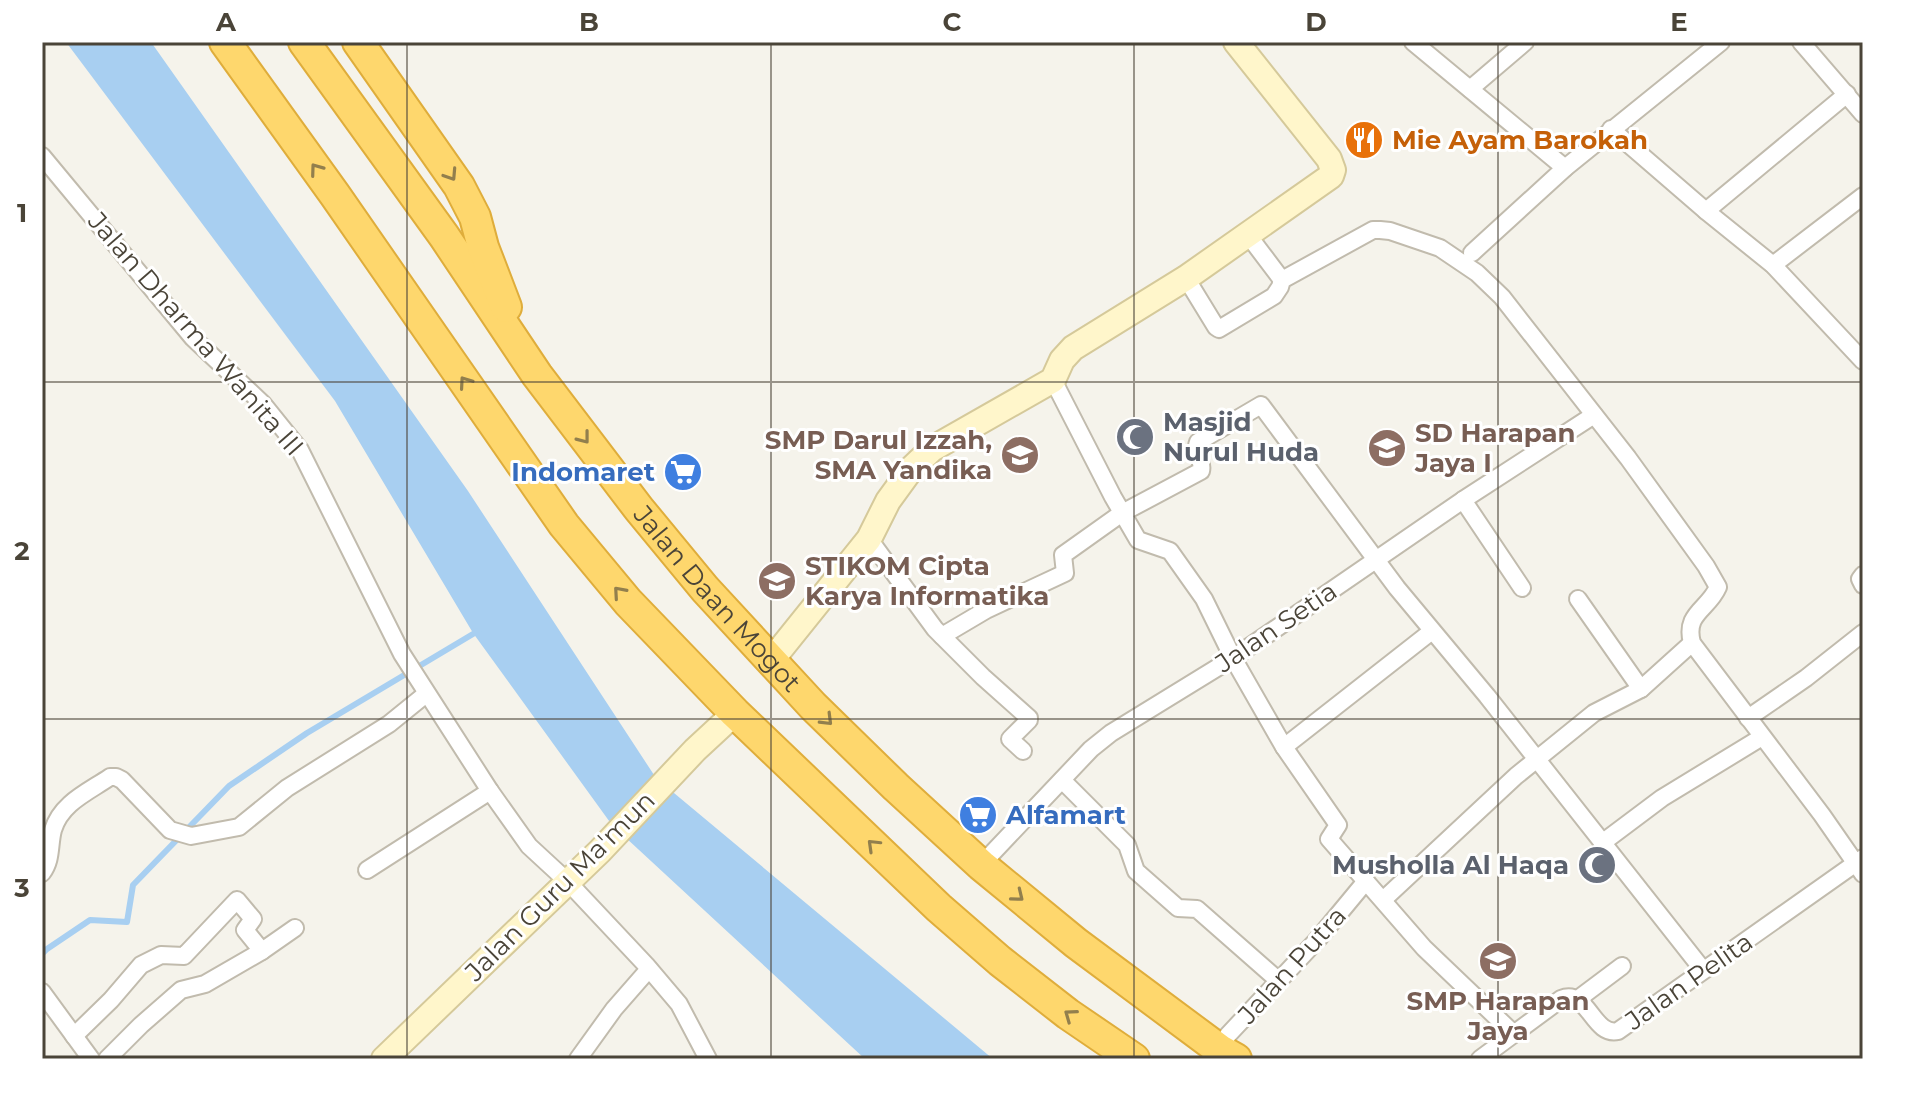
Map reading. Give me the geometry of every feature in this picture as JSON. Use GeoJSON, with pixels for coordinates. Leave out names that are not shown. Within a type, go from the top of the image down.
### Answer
{"type":"FeatureCollection","features":[{"type":"Feature","properties":{"kind":"highway"},"geometry":{"type":"LineString","coordinates":[[225,42],[564,525],[628,602],[735,713],[939,908],[1068,1014],[1134,1059]]}},
{"type":"Feature","properties":{"kind":"highway","name":"Jalan Daan Mogot"},"geometry":{"type":"LineString","coordinates":[[304,42],[444,236],[537,375],[695,578],[813,706],[981,865],[1076,943],[1228,1054]]}},
{"type":"Feature","properties":{"kind":"highway"},"geometry":{"type":"LineString","coordinates":[[358,42],[459,186],[475,217],[504,303],[537,375]]}},
{"type":"Feature","properties":{"kind":"highway"},"geometry":{"type":"LineString","coordinates":[[358,116],[428,141]]}},
{"type":"Feature","properties":{"kind":"street"},"geometry":{"type":"LineString","coordinates":[[771,661],[869,539],[888,501],[912,468],[932,449],[1053,380],[1062,360],[1073,348],[1186,278],[1327,181],[1333,170],[1329,159],[1236,42]]}},
{"type":"Feature","properties":{"kind":"street"},"geometry":{"type":"LineString","coordinates":[[1413,42],[1565,168]]}},
{"type":"Feature","properties":{"kind":"street"},"geometry":{"type":"LineString","coordinates":[[1470,89],[1525,42]]}},
{"type":"Feature","properties":{"kind":"street"},"geometry":{"type":"LineString","coordinates":[[1472,253],[1611,129],[1721,42]]}},
{"type":"Feature","properties":{"kind":"street"},"geometry":{"type":"LineString","coordinates":[[1801,42],[1863,114]]}},
{"type":"Feature","properties":{"kind":"street"},"geometry":{"type":"LineString","coordinates":[[1706,211],[1847,94]]}},
{"type":"Feature","properties":{"kind":"street"},"geometry":{"type":"LineString","coordinates":[[1611,129],[1773,265],[1857,344],[1863,361]]}},
{"type":"Feature","properties":{"kind":"street","name":"Jalan Dharma Wanita III"},"geometry":{"type":"LineString","coordinates":[[42,156],[193,338],[263,404],[300,450],[402,654],[490,791],[529,846],[568,882],[679,1004],[708,1059]]}},
{"type":"Feature","properties":{"kind":"street"},"geometry":{"type":"LineString","coordinates":[[1773,265],[1863,196]]}},
{"type":"Feature","properties":{"kind":"street"},"geometry":{"type":"LineString","coordinates":[[1186,278],[1219,329],[1274,296],[1282,280],[1373,230],[1390,231],[1440,248],[1477,273],[1502,297],[1628,458],[1706,566],[1718,587],[1691,623],[1689,633],[1692,643],[1861,865]]}},
{"type":"Feature","properties":{"kind":"street"},"geometry":{"type":"LineString","coordinates":[[1248,235],[1282,280]]}},
{"type":"Feature","properties":{"kind":"street"},"geometry":{"type":"LineString","coordinates":[[1053,380],[1138,540],[1170,551],[1204,599],[1233,658],[1284,747],[1338,825],[1329,839],[1424,948],[1514,1034]]}},
{"type":"Feature","properties":{"kind":"street"},"geometry":{"type":"LineString","coordinates":[[942,636],[986,610],[1065,573],[1063,555],[1122,513],[1201,471],[1196,446],[1198,442],[1261,405],[1432,631],[1703,970]]}},
{"type":"Feature","properties":{"kind":"street","name":"Jalan Setia"},"geometry":{"type":"LineString","coordinates":[[981,865],[1091,749],[1111,733],[1233,658],[1463,500],[1594,415]]}},
{"type":"Feature","properties":{"kind":"street"},"geometry":{"type":"LineString","coordinates":[[1463,500],[1522,588]]}},
{"type":"Feature","properties":{"kind":"street"},"geometry":{"type":"LineString","coordinates":[[869,539],[935,629],[1029,718],[1010,739],[1023,751]]}},
{"type":"Feature","properties":{"kind":"street"},"geometry":{"type":"LineString","coordinates":[[1863,575],[1860,579],[1863,585]]}},
{"type":"Feature","properties":{"kind":"street"},"geometry":{"type":"LineString","coordinates":[[1578,599],[1641,689]]}},
{"type":"Feature","properties":{"kind":"street"},"geometry":{"type":"LineString","coordinates":[[1284,747],[1432,631]]}},
{"type":"Feature","properties":{"kind":"street"},"geometry":{"type":"LineString","coordinates":[[1748,718],[1863,633]]}},
{"type":"Feature","properties":{"kind":"street"},"geometry":{"type":"LineString","coordinates":[[1383,900],[1516,776],[1594,713],[1641,689],[1692,643]]}},
{"type":"Feature","properties":{"kind":"street"},"geometry":{"type":"LineString","coordinates":[[42,873],[48,864],[53,831],[63,809],[110,777],[122,780],[170,830],[191,836],[239,827],[287,788],[389,724],[426,694]]}},
{"type":"Feature","properties":{"kind":"street","name":"Jalan Guru Ma'mun"},"geometry":{"type":"LineString","coordinates":[[393,1056],[735,713]]}},
{"type":"Feature","properties":{"kind":"street"},"geometry":{"type":"LineString","coordinates":[[1602,843],[1662,798],[1762,737]]}},
{"type":"Feature","properties":{"kind":"street"},"geometry":{"type":"LineString","coordinates":[[1062,780],[1127,845],[1136,871],[1178,908],[1197,909],[1279,981]]}},
{"type":"Feature","properties":{"kind":"street"},"geometry":{"type":"LineString","coordinates":[[367,870],[490,791]]}},
{"type":"Feature","properties":{"kind":"street","name":"Jalan Pelita"},"geometry":{"type":"LineString","coordinates":[[1578,999],[1602,1027],[1614,1033],[1861,865]]}},
{"type":"Feature","properties":{"kind":"street","name":"Jalan Putra"},"geometry":{"type":"LineString","coordinates":[[1228,1054],[1228,1035],[1318,939],[1366,881]]}},
{"type":"Feature","properties":{"kind":"street"},"geometry":{"type":"LineString","coordinates":[[74,1036],[141,965],[161,955],[184,956],[237,900],[253,919],[245,930],[262,951]]}},
{"type":"Feature","properties":{"kind":"street"},"geometry":{"type":"LineString","coordinates":[[107,1059],[181,990],[205,984],[295,928]]}},
{"type":"Feature","properties":{"kind":"street"},"geometry":{"type":"LineString","coordinates":[[1480,1059],[1561,999],[1568,996],[1578,999],[1622,966]]}},
{"type":"Feature","properties":{"kind":"street"},"geometry":{"type":"LineString","coordinates":[[578,1059],[614,1009],[649,969]]}},
{"type":"Feature","properties":{"kind":"street"},"geometry":{"type":"LineString","coordinates":[[42,992],[91,1059]]}},
{"type":"Feature","properties":{"kind":"water"},"geometry":{"type":"Polygon","coordinates":[[[66,42],[151,42],[468,491],[656,778],[993,1059],[865,1059],[612,825],[473,633],[335,401],[66,42]]]}},
{"type":"Feature","properties":{"kind":"waterway"},"geometry":{"type":"LineString","coordinates":[[42,954],[90,920],[127,922],[133,885],[229,786],[307,733],[478,631]]}},
{"type":"Feature","properties":{"kind":"place","name":"Mie Ayam Barokah"},"geometry":{"type":"Point","coordinates":[1364,140]}},
{"type":"Feature","properties":{"kind":"place","name":"Masjid Nurul Huda"},"geometry":{"type":"Point","coordinates":[1135,437]}},
{"type":"Feature","properties":{"kind":"place","name":"SD Harapan Jaya I"},"geometry":{"type":"Point","coordinates":[1387,448]}},
{"type":"Feature","properties":{"kind":"place","name":"SMP Darul Izzah, SMA Yandika"},"geometry":{"type":"Point","coordinates":[1020,455]}},
{"type":"Feature","properties":{"kind":"place","name":"Indomaret"},"geometry":{"type":"Point","coordinates":[683,472]}},
{"type":"Feature","properties":{"kind":"place","name":"STIKOM Cipta Karya Informatika"},"geometry":{"type":"Point","coordinates":[777,581]}},
{"type":"Feature","properties":{"kind":"place","name":"Alfamart"},"geometry":{"type":"Point","coordinates":[978,815]}},
{"type":"Feature","properties":{"kind":"place","name":"Musholla Al Haqa"},"geometry":{"type":"Point","coordinates":[1597,865]}},
{"type":"Feature","properties":{"kind":"place","name":"SMP Harapan Jaya"},"geometry":{"type":"Point","coordinates":[1498,961]}}]}
